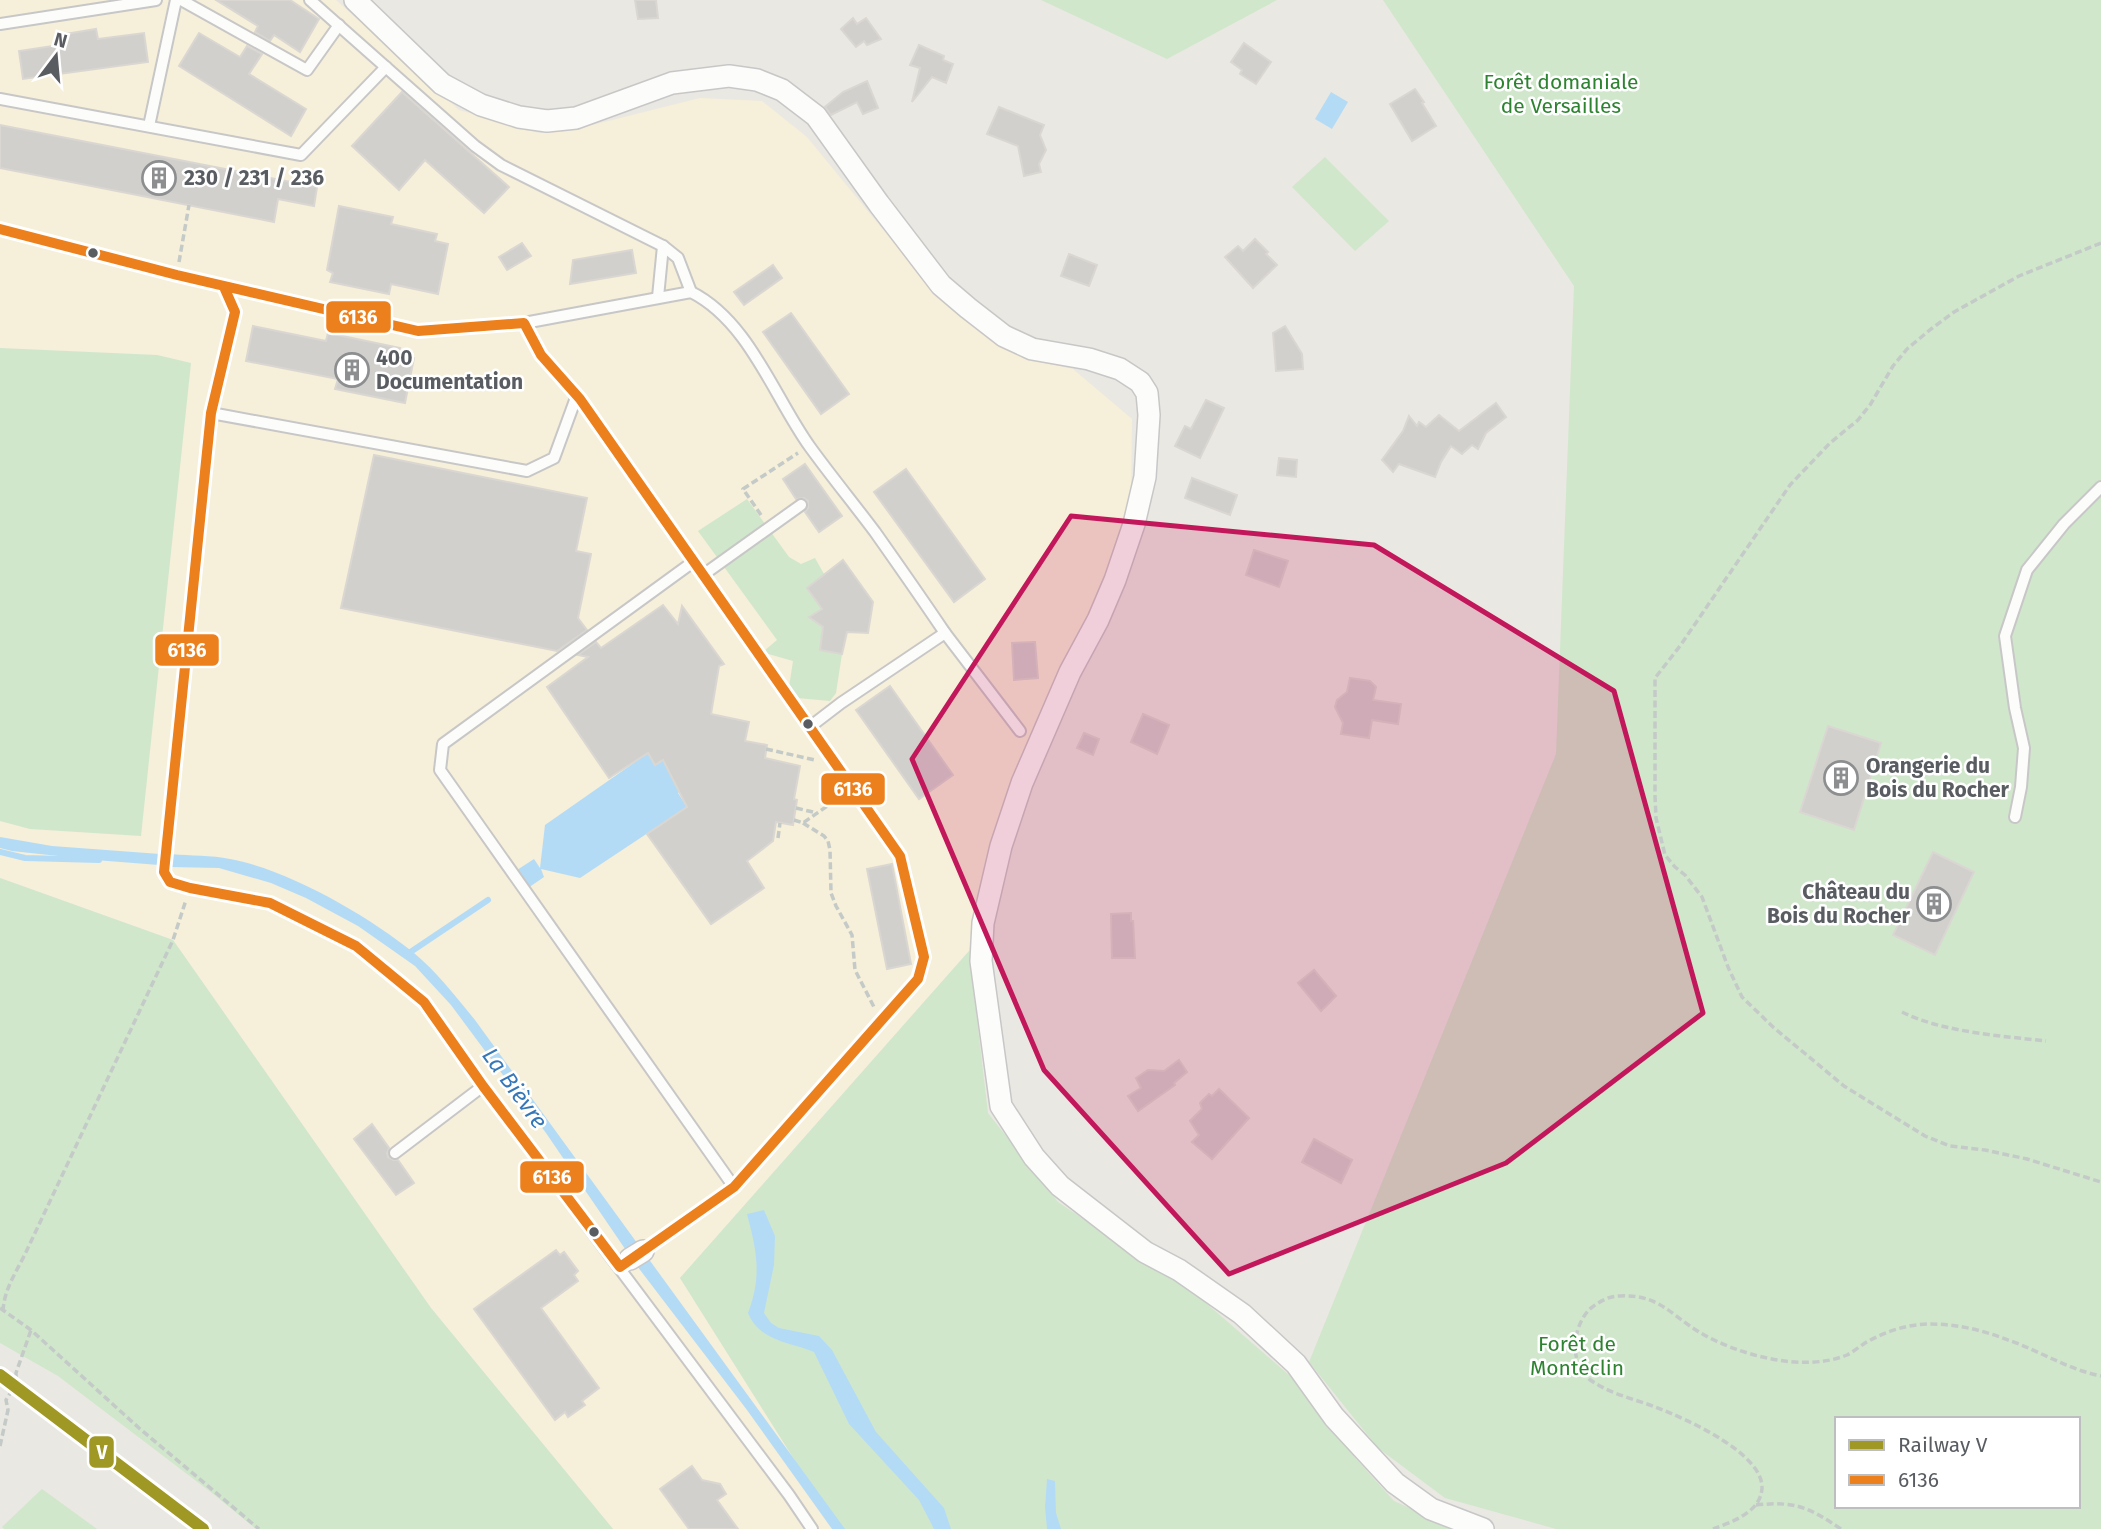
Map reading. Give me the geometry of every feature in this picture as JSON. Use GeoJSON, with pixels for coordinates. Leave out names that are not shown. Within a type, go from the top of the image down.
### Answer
{"type":"FeatureCollection","features":[{"type":"Feature","properties":{"kind":"street"},"geometry":{"type":"LineString","coordinates":[[355,0],[442,84],[481,105],[519,117],[547,121],[576,118],[672,83],[729,76],[757,80],[782,90],[816,116],[941,285],[968,308],[1004,336],[1032,349],[1089,359],[1120,369],[1140,382],[1147,393],[1149,415],[1145,477],[1134,524],[1098,620],[1070,672],[1022,783],[1001,846],[983,923],[981,961],[1001,1107],[1034,1157],[1060,1186],[1145,1252],[1179,1270],[1242,1314],[1296,1364],[1334,1417],[1395,1483],[1431,1509],[1483,1529]]}},
{"type":"Feature","properties":{"kind":"lane"},"geometry":{"type":"LineString","coordinates":[[0,24],[133,1],[156,0]]}},
{"type":"Feature","properties":{"kind":"lane"},"geometry":{"type":"LineString","coordinates":[[149,126],[179,0],[307,70],[339,25]]}},
{"type":"Feature","properties":{"kind":"lane"},"geometry":{"type":"LineString","coordinates":[[310,0],[475,146],[501,165],[663,246],[678,258],[691,292]]}},
{"type":"Feature","properties":{"kind":"lane"},"geometry":{"type":"LineString","coordinates":[[0,99],[301,155],[386,67]]}},
{"type":"Feature","properties":{"kind":"lane"},"geometry":{"type":"LineString","coordinates":[[0,229],[224,287],[418,331],[524,323],[691,292],[719,312],[743,337],[808,446],[1020,731]]}},
{"type":"Feature","properties":{"kind":"lane"},"geometry":{"type":"LineString","coordinates":[[658,297],[663,246]]}},
{"type":"Feature","properties":{"kind":"lane"},"geometry":{"type":"LineString","coordinates":[[224,287],[235,313],[211,413],[164,872],[170,882],[190,888],[270,903],[356,946],[424,1002],[483,1086],[631,1259],[812,1529]]}},
{"type":"Feature","properties":{"kind":"lane"},"geometry":{"type":"LineString","coordinates":[[524,323],[541,355],[576,395],[900,856],[924,957],[918,979],[734,1187],[631,1259]]}},
{"type":"Feature","properties":{"kind":"lane"},"geometry":{"type":"LineString","coordinates":[[211,413],[527,471],[554,458],[576,395]]}},
{"type":"Feature","properties":{"kind":"lane"},"geometry":{"type":"LineString","coordinates":[[2015,817],[2024,748],[2015,708],[2005,636],[2027,570],[2064,524],[2101,487]]}},
{"type":"Feature","properties":{"kind":"lane"},"geometry":{"type":"LineString","coordinates":[[703,575],[801,505]]}},
{"type":"Feature","properties":{"kind":"lane"},"geometry":{"type":"LineString","coordinates":[[693,562],[443,744],[440,770],[734,1187]]}},
{"type":"Feature","properties":{"kind":"lane"},"geometry":{"type":"LineString","coordinates":[[811,726],[945,633]]}},
{"type":"Feature","properties":{"kind":"lane"},"geometry":{"type":"LineString","coordinates":[[395,1153],[483,1086]]}},
{"type":"Feature","properties":{"kind":"path"},"geometry":{"type":"LineString","coordinates":[[180,258],[189,205]]}},
{"type":"Feature","properties":{"kind":"path"},"geometry":{"type":"LineString","coordinates":[[2101,243],[2019,276],[1989,292],[1954,312],[1907,349],[1858,420],[1830,443],[1790,485],[1680,646],[1655,678],[1656,818],[1665,855],[1702,897],[1728,967],[1742,996],[1773,1027],[1844,1086],[1925,1136],[1950,1146],[1985,1150],[2027,1160],[2101,1182]]}},
{"type":"Feature","properties":{"kind":"path"},"geometry":{"type":"LineString","coordinates":[[770,528],[743,489],[808,446]]}},
{"type":"Feature","properties":{"kind":"path"},"geometry":{"type":"LineString","coordinates":[[766,749],[817,760]]}},
{"type":"Feature","properties":{"kind":"path"},"geometry":{"type":"LineString","coordinates":[[803,822],[854,788]]}},
{"type":"Feature","properties":{"kind":"path"},"geometry":{"type":"LineString","coordinates":[[796,808],[817,813]]}},
{"type":"Feature","properties":{"kind":"path"},"geometry":{"type":"LineString","coordinates":[[794,820],[803,822],[828,841],[831,893],[835,906],[852,934],[855,970],[870,996],[879,1023]]}},
{"type":"Feature","properties":{"kind":"path"},"geometry":{"type":"LineString","coordinates":[[778,838],[780,823]]}},
{"type":"Feature","properties":{"kind":"path"},"geometry":{"type":"LineString","coordinates":[[190,888],[173,940],[9,1284],[2,1310],[31,1330],[139,1428],[259,1529]]}},
{"type":"Feature","properties":{"kind":"path"},"geometry":{"type":"LineString","coordinates":[[1902,1012],[1914,1018],[1976,1033],[2046,1041]]}},
{"type":"Feature","properties":{"kind":"path"},"geometry":{"type":"LineString","coordinates":[[1713,1529],[1735,1521],[1755,1505],[1762,1494],[1763,1483],[1759,1472],[1751,1460],[1737,1449],[1687,1421],[1603,1387],[1587,1377],[1579,1364],[1576,1336],[1579,1323],[1587,1311],[1599,1301],[1615,1296],[1648,1297],[1719,1343],[1773,1360],[1826,1360],[1847,1354],[1883,1333],[1929,1324],[1984,1332],[2080,1372],[2101,1376]]}},
{"type":"Feature","properties":{"kind":"path"},"geometry":{"type":"LineString","coordinates":[[0,1446],[8,1410],[6,1400],[31,1330]]}},
{"type":"Feature","properties":{"kind":"path"},"geometry":{"type":"LineString","coordinates":[[1755,1505],[1782,1503],[1801,1506],[1842,1529]]}},
{"type":"Feature","properties":{"kind":"highlighted area"},"geometry":{"type":"Polygon","coordinates":[[[1071,516],[1374,545],[1614,691],[1703,1013],[1506,1163],[1229,1274],[1044,1070],[912,759],[1071,516]]]}},
{"type":"Feature","properties":{"kind":"shaded area"},"geometry":{"type":"Polygon","coordinates":[[[0,0],[336,0],[459,110],[539,133],[572,130],[700,98],[762,101],[807,137],[940,299],[994,342],[1031,360],[1073,369],[1132,419],[1131,499],[1103,583],[1035,722],[992,843],[969,951],[680,1278],[838,1529],[613,1529],[431,1308],[173,940],[0,878],[0,0]]]}},
{"type":"Feature","properties":{"kind":"green space"},"geometry":{"type":"Polygon","coordinates":[[[1041,0],[1277,0],[1167,59],[1041,0]]]}},
{"type":"Feature","properties":{"kind":"green space"},"geometry":{"type":"Polygon","coordinates":[[[1383,0],[2101,0],[2101,1529],[1556,1529],[1445,1498],[1378,1448],[1309,1362],[1556,754],[1574,286],[1383,0]]]}},
{"type":"Feature","properties":{"kind":"green space"},"geometry":{"type":"Polygon","coordinates":[[[1325,157],[1389,221],[1355,251],[1292,187],[1325,157]]]}},
{"type":"Feature","properties":{"kind":"green space"},"geometry":{"type":"Polygon","coordinates":[[[0,348],[157,355],[191,363],[141,836],[30,829],[0,821],[0,348]]]}},
{"type":"Feature","properties":{"kind":"green space"},"geometry":{"type":"Polygon","coordinates":[[[747,499],[789,557],[801,564],[815,558],[824,574],[807,588],[822,609],[814,615],[814,621],[823,624],[820,649],[842,654],[836,693],[830,701],[797,698],[789,687],[793,661],[765,653],[777,640],[698,531],[747,499]]]}},
{"type":"Feature","properties":{"kind":"green space"},"geometry":{"type":"Polygon","coordinates":[[[0,878],[173,940],[431,1308],[613,1529],[256,1529],[58,1376],[0,1343],[0,878]]]}},
{"type":"Feature","properties":{"kind":"green space"},"geometry":{"type":"Polygon","coordinates":[[[969,951],[988,1113],[1058,1202],[1199,1297],[1296,1381],[1357,1460],[1394,1501],[1457,1529],[838,1529],[680,1278],[969,951]]]}},
{"type":"Feature","properties":{"kind":"green space"},"geometry":{"type":"Polygon","coordinates":[[[42,1489],[97,1529],[2,1527],[42,1489]]]}},
{"type":"Feature","properties":{"kind":"water"},"geometry":{"type":"Polygon","coordinates":[[[1331,92],[1348,102],[1332,129],[1315,119],[1331,92]]]}},
{"type":"Feature","properties":{"kind":"water"},"geometry":{"type":"Polygon","coordinates":[[[648,753],[655,765],[663,760],[675,783],[683,789],[678,793],[687,807],[580,878],[541,869],[544,877],[528,888],[517,870],[534,859],[540,868],[545,825],[648,753]]]}},
{"type":"Feature","properties":{"kind":"water"},"geometry":{"type":"Polygon","coordinates":[[[0,837],[52,846],[160,854],[159,865],[12,851],[0,848],[0,837]]]}},
{"type":"Feature","properties":{"kind":"water"},"geometry":{"type":"Polygon","coordinates":[[[171,854],[230,859],[277,873],[351,909],[431,968],[475,1020],[845,1529],[832,1529],[747,1410],[634,1262],[546,1133],[451,1005],[415,966],[358,926],[306,898],[271,883],[219,868],[170,867],[171,854]]]}},
{"type":"Feature","properties":{"kind":"water"},"geometry":{"type":"Polygon","coordinates":[[[764,1210],[775,1236],[774,1265],[764,1313],[771,1323],[779,1328],[819,1336],[832,1350],[876,1432],[944,1508],[951,1529],[934,1529],[919,1500],[849,1424],[814,1352],[767,1335],[753,1322],[748,1313],[755,1287],[756,1264],[747,1214],[764,1210]]]}},
{"type":"Feature","properties":{"kind":"water"},"geometry":{"type":"Polygon","coordinates":[[[1047,1479],[1055,1481],[1056,1513],[1061,1529],[1047,1529],[1047,1479]]]}},
{"type":"Feature","properties":{"kind":"building"},"geometry":{"type":"Polygon","coordinates":[[[216,0],[290,0],[319,19],[300,52],[274,35],[270,41],[255,32],[258,26],[216,0]]]}},
{"type":"Feature","properties":{"kind":"building"},"geometry":{"type":"Polygon","coordinates":[[[635,0],[656,0],[658,18],[638,19],[635,0]]]}},
{"type":"Feature","properties":{"kind":"building"},"geometry":{"type":"Polygon","coordinates":[[[853,18],[857,24],[866,18],[881,39],[867,45],[864,41],[856,47],[841,29],[853,18]]]}},
{"type":"Feature","properties":{"kind":"building"},"geometry":{"type":"Polygon","coordinates":[[[96,29],[98,39],[144,33],[148,62],[23,79],[19,51],[66,44],[65,34],[96,29]]]}},
{"type":"Feature","properties":{"kind":"building"},"geometry":{"type":"Polygon","coordinates":[[[199,33],[240,57],[247,46],[262,54],[249,74],[306,109],[291,136],[179,66],[199,33]]]}},
{"type":"Feature","properties":{"kind":"building"},"geometry":{"type":"Polygon","coordinates":[[[1244,43],[1271,62],[1256,84],[1240,74],[1242,70],[1231,62],[1244,43]]]}},
{"type":"Feature","properties":{"kind":"building"},"geometry":{"type":"Polygon","coordinates":[[[919,45],[944,56],[943,60],[953,64],[946,83],[932,77],[912,102],[920,68],[910,65],[919,45]]]}},
{"type":"Feature","properties":{"kind":"building"},"geometry":{"type":"Polygon","coordinates":[[[867,81],[878,108],[863,114],[857,102],[831,115],[825,107],[843,92],[867,81]]]}},
{"type":"Feature","properties":{"kind":"building"},"geometry":{"type":"Polygon","coordinates":[[[1415,89],[1436,126],[1412,141],[1390,104],[1415,89]]]}},
{"type":"Feature","properties":{"kind":"building"},"geometry":{"type":"Polygon","coordinates":[[[402,92],[509,187],[484,213],[425,160],[399,190],[352,146],[402,92]]]}},
{"type":"Feature","properties":{"kind":"building"},"geometry":{"type":"Polygon","coordinates":[[[999,107],[1044,125],[1040,135],[1046,150],[1039,164],[1041,172],[1024,176],[1018,146],[987,134],[999,107]]]}},
{"type":"Feature","properties":{"kind":"building","name":"230 / 231 / 236"},"geometry":{"type":"Polygon","coordinates":[[[0,125],[317,187],[314,206],[278,199],[274,222],[0,168],[0,125]]]}},
{"type":"Feature","properties":{"kind":"building"},"geometry":{"type":"Polygon","coordinates":[[[339,206],[393,217],[391,224],[437,234],[435,241],[448,244],[438,294],[391,284],[389,294],[330,282],[333,273],[327,270],[339,206]]]}},
{"type":"Feature","properties":{"kind":"building"},"geometry":{"type":"Polygon","coordinates":[[[1255,239],[1277,265],[1253,288],[1225,257],[1238,246],[1243,251],[1255,239]]]}},
{"type":"Feature","properties":{"kind":"building"},"geometry":{"type":"Polygon","coordinates":[[[522,243],[531,256],[507,270],[499,257],[522,243]]]}},
{"type":"Feature","properties":{"kind":"building"},"geometry":{"type":"Polygon","coordinates":[[[632,250],[636,273],[570,284],[573,260],[632,250]]]}},
{"type":"Feature","properties":{"kind":"building"},"geometry":{"type":"Polygon","coordinates":[[[1069,254],[1097,265],[1089,286],[1061,276],[1069,254]]]}},
{"type":"Feature","properties":{"kind":"building"},"geometry":{"type":"Polygon","coordinates":[[[773,265],[782,278],[744,305],[734,292],[773,265]]]}},
{"type":"Feature","properties":{"kind":"building"},"geometry":{"type":"Polygon","coordinates":[[[791,313],[849,394],[821,414],[763,332],[791,313]]]}},
{"type":"Feature","properties":{"kind":"building","name":"400 Documentation"},"geometry":{"type":"Polygon","coordinates":[[[253,326],[326,341],[328,333],[400,348],[398,355],[414,358],[405,403],[335,389],[338,379],[246,361],[253,326]]]}},
{"type":"Feature","properties":{"kind":"building"},"geometry":{"type":"Polygon","coordinates":[[[1285,326],[1302,354],[1303,369],[1276,371],[1273,333],[1285,326]]]}},
{"type":"Feature","properties":{"kind":"building"},"geometry":{"type":"Polygon","coordinates":[[[1206,400],[1224,408],[1200,458],[1175,446],[1185,426],[1191,429],[1206,400]]]}},
{"type":"Feature","properties":{"kind":"building"},"geometry":{"type":"Polygon","coordinates":[[[1496,403],[1506,417],[1486,433],[1478,449],[1472,445],[1462,454],[1451,446],[1435,477],[1399,464],[1393,472],[1382,460],[1403,431],[1409,416],[1417,426],[1419,422],[1426,427],[1439,415],[1459,431],[1496,403]]]}},
{"type":"Feature","properties":{"kind":"building"},"geometry":{"type":"Polygon","coordinates":[[[374,455],[587,498],[576,551],[591,554],[578,618],[587,630],[557,651],[341,608],[374,455]]]}},
{"type":"Feature","properties":{"kind":"building"},"geometry":{"type":"Polygon","coordinates":[[[1279,458],[1297,460],[1296,477],[1277,475],[1279,458]]]}},
{"type":"Feature","properties":{"kind":"building"},"geometry":{"type":"Polygon","coordinates":[[[805,464],[842,516],[819,532],[805,512],[808,501],[804,498],[796,499],[783,479],[805,464]]]}},
{"type":"Feature","properties":{"kind":"building"},"geometry":{"type":"Polygon","coordinates":[[[906,469],[985,579],[954,602],[874,492],[906,469]]]}},
{"type":"Feature","properties":{"kind":"building"},"geometry":{"type":"Polygon","coordinates":[[[1192,478],[1237,495],[1230,515],[1185,498],[1192,478]]]}},
{"type":"Feature","properties":{"kind":"building"},"geometry":{"type":"Polygon","coordinates":[[[1254,550],[1288,561],[1279,587],[1246,575],[1254,550]]]}},
{"type":"Feature","properties":{"kind":"building"},"geometry":{"type":"Polygon","coordinates":[[[843,560],[873,602],[868,633],[847,632],[842,654],[820,650],[823,627],[809,617],[822,609],[807,588],[843,560]]]}},
{"type":"Feature","properties":{"kind":"building"},"geometry":{"type":"Polygon","coordinates":[[[663,605],[678,624],[682,606],[724,664],[719,666],[711,714],[749,722],[745,741],[767,745],[765,758],[800,766],[793,825],[776,822],[773,841],[747,861],[764,888],[711,924],[647,834],[687,807],[663,760],[655,765],[648,753],[609,778],[547,687],[588,657],[578,655],[596,642],[601,648],[663,605]]]}},
{"type":"Feature","properties":{"kind":"building"},"geometry":{"type":"Polygon","coordinates":[[[1035,642],[1038,678],[1014,680],[1012,643],[1035,642]]]}},
{"type":"Feature","properties":{"kind":"building"},"geometry":{"type":"Polygon","coordinates":[[[1350,678],[1370,681],[1376,687],[1373,700],[1401,704],[1398,724],[1372,720],[1369,738],[1341,734],[1343,723],[1335,707],[1337,700],[1347,692],[1350,678]]]}},
{"type":"Feature","properties":{"kind":"building"},"geometry":{"type":"Polygon","coordinates":[[[890,686],[953,775],[919,799],[856,710],[890,686]]]}},
{"type":"Feature","properties":{"kind":"building"},"geometry":{"type":"Polygon","coordinates":[[[1143,714],[1169,725],[1157,754],[1131,742],[1143,714]]]}},
{"type":"Feature","properties":{"kind":"building","name":"Orangerie du Bois du Rocher"},"geometry":{"type":"Polygon","coordinates":[[[1828,726],[1881,743],[1854,830],[1800,812],[1828,726]]]}},
{"type":"Feature","properties":{"kind":"building"},"geometry":{"type":"Polygon","coordinates":[[[1084,733],[1099,739],[1093,755],[1077,748],[1084,733]]]}},
{"type":"Feature","properties":{"kind":"building","name":"Château du Bois du Rocher"},"geometry":{"type":"Polygon","coordinates":[[[1933,852],[1974,872],[1935,955],[1893,935],[1933,852]]]}},
{"type":"Feature","properties":{"kind":"building"},"geometry":{"type":"Polygon","coordinates":[[[892,864],[911,964],[887,969],[867,869],[892,864]]]}},
{"type":"Feature","properties":{"kind":"building"},"geometry":{"type":"Polygon","coordinates":[[[1131,913],[1135,958],[1112,958],[1111,914],[1131,913]]]}},
{"type":"Feature","properties":{"kind":"building"},"geometry":{"type":"Polygon","coordinates":[[[1314,970],[1336,996],[1321,1011],[1298,983],[1314,970]]]}},
{"type":"Feature","properties":{"kind":"building"},"geometry":{"type":"Polygon","coordinates":[[[1179,1060],[1187,1072],[1175,1085],[1138,1111],[1128,1096],[1141,1088],[1136,1078],[1148,1070],[1164,1071],[1179,1060]]]}},
{"type":"Feature","properties":{"kind":"building"},"geometry":{"type":"Polygon","coordinates":[[[1219,1089],[1249,1118],[1212,1159],[1192,1142],[1199,1135],[1190,1121],[1202,1109],[1200,1103],[1219,1089]]]}},
{"type":"Feature","properties":{"kind":"building"},"geometry":{"type":"Polygon","coordinates":[[[372,1124],[389,1148],[388,1157],[398,1160],[414,1183],[396,1195],[354,1139],[372,1124]]]}},
{"type":"Feature","properties":{"kind":"building"},"geometry":{"type":"Polygon","coordinates":[[[1314,1139],[1352,1160],[1341,1183],[1302,1162],[1314,1139]]]}},
{"type":"Feature","properties":{"kind":"building"},"geometry":{"type":"Polygon","coordinates":[[[556,1250],[560,1255],[564,1252],[578,1271],[574,1275],[578,1281],[541,1308],[599,1388],[582,1401],[585,1405],[568,1417],[565,1412],[555,1420],[474,1309],[556,1250]]]}},
{"type":"Feature","properties":{"kind":"building"},"geometry":{"type":"Polygon","coordinates":[[[692,1466],[702,1480],[720,1484],[726,1494],[717,1500],[738,1529],[689,1529],[660,1489],[692,1466]]]}},
{"type":"Feature","properties":{"kind":"waterway","name":"La Bièvre"},"geometry":{"type":"LineString","coordinates":[[0,852],[25,858],[99,860]]}},
{"type":"Feature","properties":{"kind":"waterway"},"geometry":{"type":"LineString","coordinates":[[406,955],[488,900]]}},
{"type":"Feature","properties":{"kind":"rail line","name":"V"},"geometry":{"type":"LineString","coordinates":[[0,1375],[203,1529]]}},
{"type":"Feature","properties":{"kind":"transit line","name":"6136"},"geometry":{"type":"LineString","coordinates":[[0,229],[177,275],[418,331],[524,323],[541,355],[580,399],[900,856],[924,957],[918,979],[734,1187],[620,1267],[483,1086],[424,1002],[356,946],[270,903],[190,888],[170,882],[164,872],[211,413],[235,312],[224,287]]}},
{"type":"Feature","properties":{"kind":"place","name":"230 / 231 / 236"},"geometry":{"type":"Point","coordinates":[159,178]}},
{"type":"Feature","properties":{"kind":"place","name":"400 Documentation"},"geometry":{"type":"Point","coordinates":[352,370]}},
{"type":"Feature","properties":{"kind":"place","name":"Orangerie du Bois du Rocher"},"geometry":{"type":"Point","coordinates":[1841,778]}},
{"type":"Feature","properties":{"kind":"place","name":"Château du Bois du Rocher"},"geometry":{"type":"Point","coordinates":[1934,904]}},
{"type":"Feature","properties":{"kind":"park label","name":"Forêt domaniale de Versailles"},"geometry":{"type":"Point","coordinates":[1561,94]}},
{"type":"Feature","properties":{"kind":"park label","name":"Forêt de Montéclin"},"geometry":{"type":"Point","coordinates":[1577,1356]}}]}
